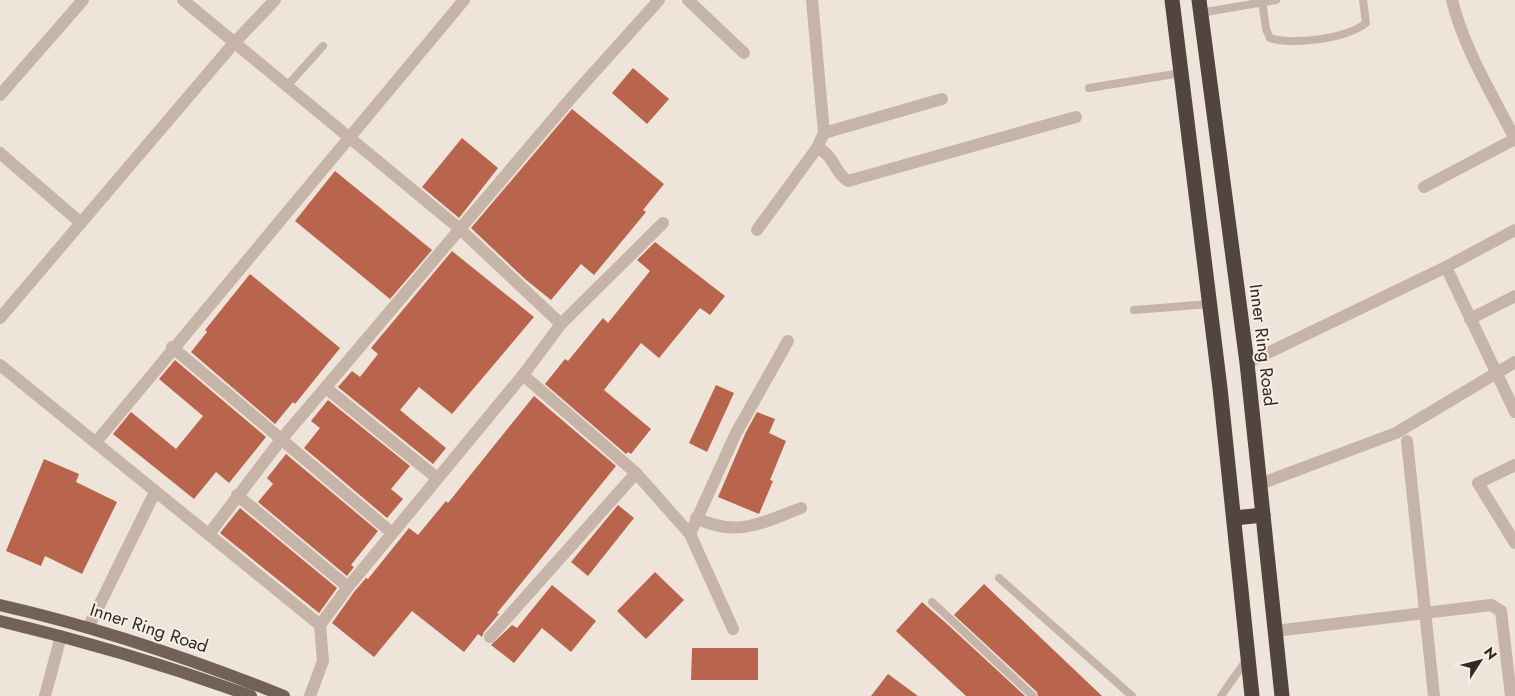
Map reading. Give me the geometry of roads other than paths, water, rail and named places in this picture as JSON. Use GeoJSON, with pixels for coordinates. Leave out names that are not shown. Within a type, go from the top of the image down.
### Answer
{"type":"FeatureCollection","features":[{"type":"Feature","properties":{"kind":"highway"},"geometry":{"type":"LineString","coordinates":[[1172,0],[1210,304],[1252,696]]}},
{"type":"Feature","properties":{"kind":"highway","name":"Inner Ring Road"},"geometry":{"type":"LineString","coordinates":[[1199,7],[1247,363],[1282,696]]}},
{"type":"Feature","properties":{"kind":"highway"},"geometry":{"type":"LineString","coordinates":[[1234,518],[1263,515]]}},
{"type":"Feature","properties":{"kind":"main road","name":"Inner Ring Road"},"geometry":{"type":"LineString","coordinates":[[0,605],[88,628],[224,672],[284,696]]}},
{"type":"Feature","properties":{"kind":"main road","name":"Inner Ring Road"},"geometry":{"type":"LineString","coordinates":[[0,621],[62,636],[180,671],[251,696]]}},
{"type":"Feature","properties":{"kind":"street"},"geometry":{"type":"LineString","coordinates":[[0,95],[83,0]]}},
{"type":"Feature","properties":{"kind":"street"},"geometry":{"type":"LineString","coordinates":[[182,0],[460,230],[561,324]]}},
{"type":"Feature","properties":{"kind":"street"},"geometry":{"type":"LineString","coordinates":[[0,318],[234,43],[275,0]]}},
{"type":"Feature","properties":{"kind":"street"},"geometry":{"type":"LineString","coordinates":[[96,442],[172,347],[464,0]]}},
{"type":"Feature","properties":{"kind":"street"},"geometry":{"type":"LineString","coordinates":[[209,534],[280,441],[571,98],[659,0]]}},
{"type":"Feature","properties":{"kind":"street"},"geometry":{"type":"LineString","coordinates":[[688,0],[744,54]]}},
{"type":"Feature","properties":{"kind":"street"},"geometry":{"type":"LineString","coordinates":[[757,230],[818,148],[824,133],[812,0]]}},
{"type":"Feature","properties":{"kind":"street"},"geometry":{"type":"LineString","coordinates":[[1424,187],[1515,139],[1476,64],[1460,27],[1452,0]]}},
{"type":"Feature","properties":{"kind":"street"},"geometry":{"type":"LineString","coordinates":[[824,133],[942,99]]}},
{"type":"Feature","properties":{"kind":"street"},"geometry":{"type":"LineString","coordinates":[[818,148],[830,156],[842,178],[848,181],[1076,118]]}},
{"type":"Feature","properties":{"kind":"street"},"geometry":{"type":"LineString","coordinates":[[0,154],[81,223]]}},
{"type":"Feature","properties":{"kind":"street"},"geometry":{"type":"LineString","coordinates":[[310,696],[323,661],[320,625],[348,587],[391,532],[523,375],[561,324],[663,223]]}},
{"type":"Feature","properties":{"kind":"street"},"geometry":{"type":"LineString","coordinates":[[1247,363],[1446,267],[1515,230]]}},
{"type":"Feature","properties":{"kind":"street"},"geometry":{"type":"LineString","coordinates":[[1446,267],[1515,412]]}},
{"type":"Feature","properties":{"kind":"street"},"geometry":{"type":"LineString","coordinates":[[1470,319],[1515,296]]}},
{"type":"Feature","properties":{"kind":"street"},"geometry":{"type":"LineString","coordinates":[[690,534],[736,433],[788,341]]}},
{"type":"Feature","properties":{"kind":"street"},"geometry":{"type":"LineString","coordinates":[[172,347],[280,441],[391,532]]}},
{"type":"Feature","properties":{"kind":"street"},"geometry":{"type":"LineString","coordinates":[[1260,484],[1396,433],[1515,362]]}},
{"type":"Feature","properties":{"kind":"street"},"geometry":{"type":"LineString","coordinates":[[0,365],[320,625]]}},
{"type":"Feature","properties":{"kind":"street"},"geometry":{"type":"LineString","coordinates":[[523,375],[636,473],[690,534],[733,628]]}},
{"type":"Feature","properties":{"kind":"street"},"geometry":{"type":"LineString","coordinates":[[326,388],[437,478]]}},
{"type":"Feature","properties":{"kind":"street"},"geometry":{"type":"LineString","coordinates":[[1407,441],[1434,696]]}},
{"type":"Feature","properties":{"kind":"street"},"geometry":{"type":"LineString","coordinates":[[1515,465],[1478,483],[1515,543]]}},
{"type":"Feature","properties":{"kind":"street"},"geometry":{"type":"LineString","coordinates":[[490,638],[636,473]]}},
{"type":"Feature","properties":{"kind":"street"},"geometry":{"type":"LineString","coordinates":[[88,628],[155,492]]}},
{"type":"Feature","properties":{"kind":"street"},"geometry":{"type":"LineString","coordinates":[[237,495],[348,587]]}},
{"type":"Feature","properties":{"kind":"street"},"geometry":{"type":"LineString","coordinates":[[696,518],[712,526],[747,528],[801,508]]}},
{"type":"Feature","properties":{"kind":"street"},"geometry":{"type":"LineString","coordinates":[[1276,631],[1490,605],[1498,607],[1504,624],[1511,696]]}},
{"type":"Feature","properties":{"kind":"street"},"geometry":{"type":"LineString","coordinates":[[45,696],[62,636]]}},
{"type":"Feature","properties":{"kind":"lane"},"geometry":{"type":"LineString","coordinates":[[1199,7],[1276,0]]}},
{"type":"Feature","properties":{"kind":"lane"},"geometry":{"type":"LineString","coordinates":[[1262,1],[1266,29],[1270,38],[1284,42],[1345,33],[1357,29],[1366,23],[1363,0]]}},
{"type":"Feature","properties":{"kind":"lane"},"geometry":{"type":"LineString","coordinates":[[286,86],[323,46]]}},
{"type":"Feature","properties":{"kind":"lane"},"geometry":{"type":"LineString","coordinates":[[1090,88],[1181,73]]}},
{"type":"Feature","properties":{"kind":"lane"},"geometry":{"type":"LineString","coordinates":[[1134,310],[1210,304]]}},
{"type":"Feature","properties":{"kind":"lane"},"geometry":{"type":"LineString","coordinates":[[999,578],[1132,696]]}},
{"type":"Feature","properties":{"kind":"lane"},"geometry":{"type":"LineString","coordinates":[[932,602],[1033,696]]}},
{"type":"Feature","properties":{"kind":"lane"},"geometry":{"type":"LineString","coordinates":[[1221,696],[1248,658]]}}]}
